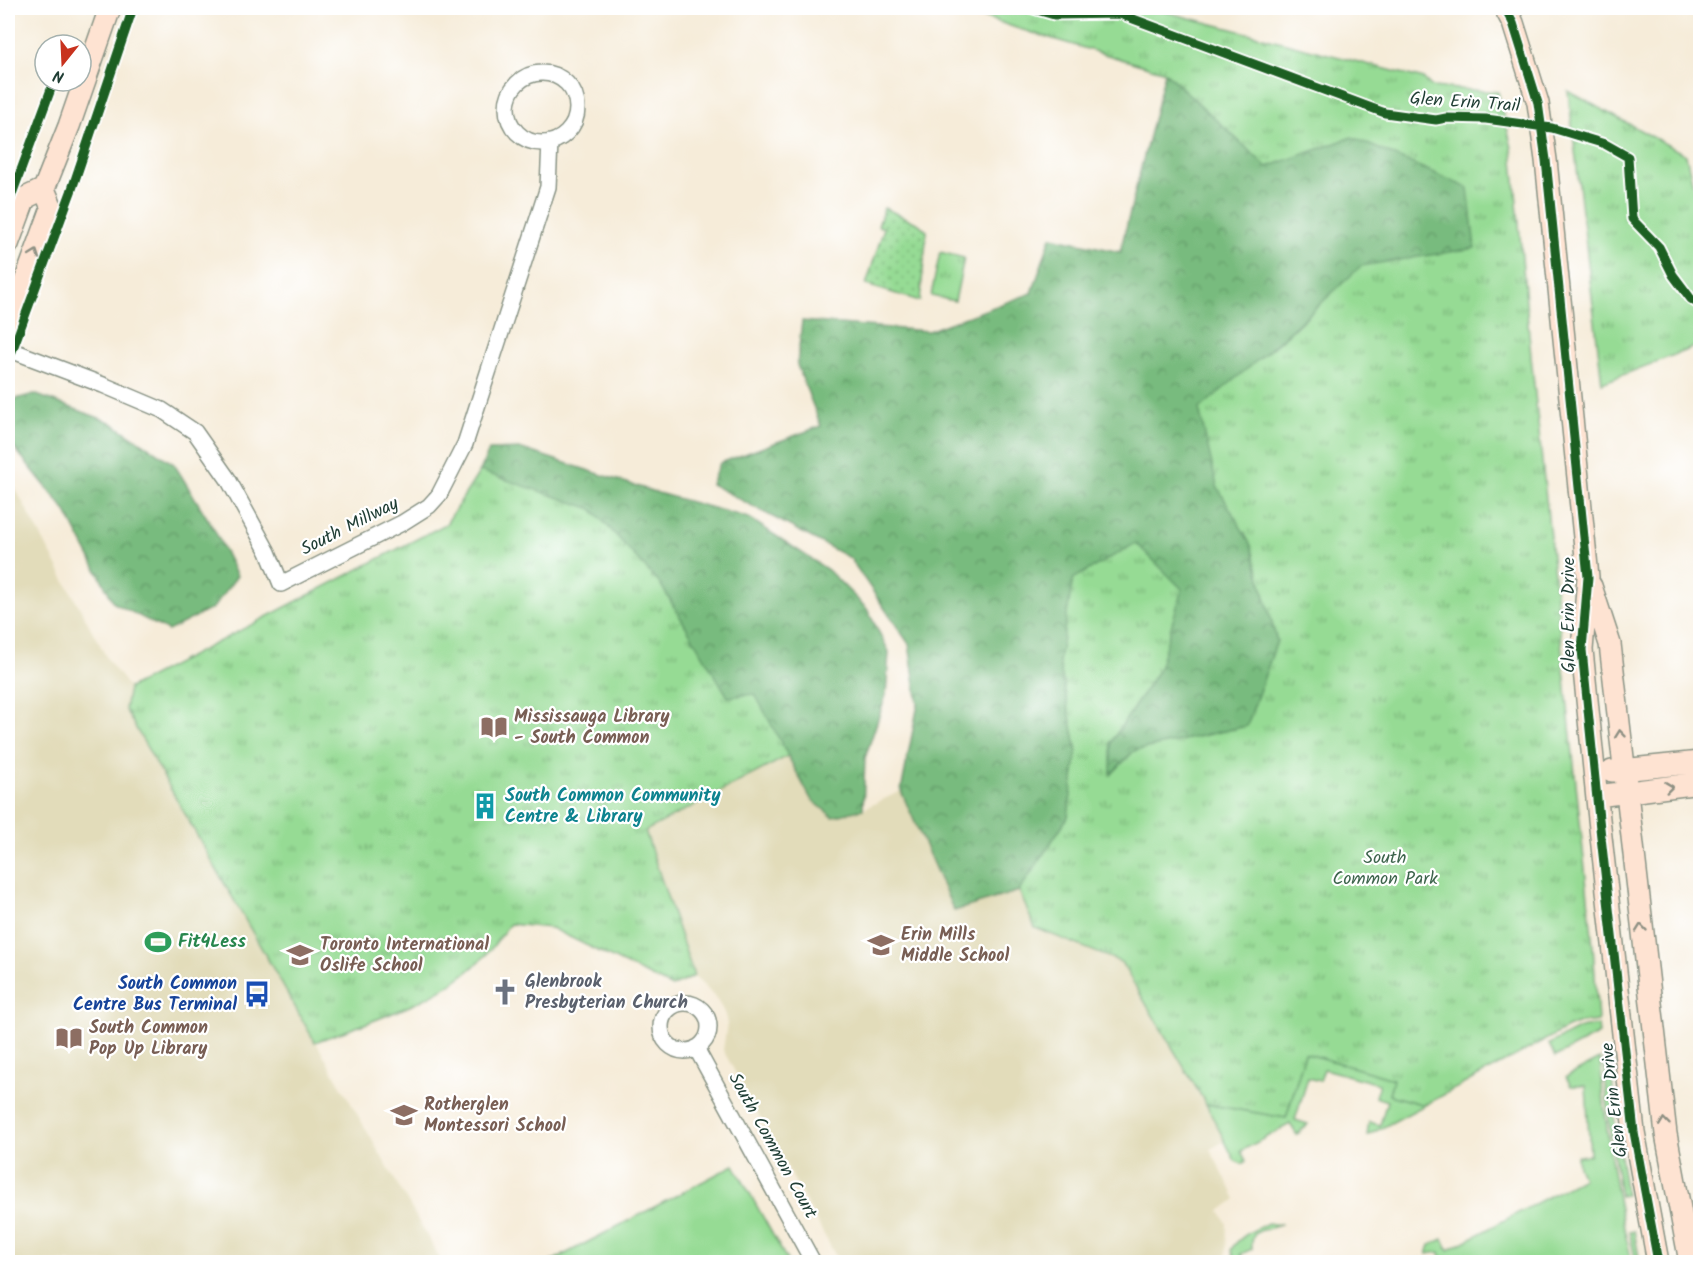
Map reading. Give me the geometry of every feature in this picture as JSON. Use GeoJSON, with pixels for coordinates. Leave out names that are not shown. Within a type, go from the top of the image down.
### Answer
{"type":"FeatureCollection","features":[{"type":"Feature","properties":{"kind":"street"},"geometry":{"type":"LineString","coordinates":[[8,244],[25,198],[44,189],[69,126],[110,8]]}},
{"type":"Feature","properties":{"kind":"street","name":"Glen Erin Drive"},"geometry":{"type":"LineString","coordinates":[[1505,8],[1513,23],[1538,103],[1544,148],[1588,577],[1582,650],[1634,1132],[1658,1263]]}},
{"type":"Feature","properties":{"kind":"street"},"geometry":{"type":"LineString","coordinates":[[533,74],[554,75],[571,87],[576,97],[575,119],[570,130],[550,142],[529,140],[513,126],[509,116],[510,95],[515,86],[533,74]]}},
{"type":"Feature","properties":{"kind":"street","name":"South Millway"},"geometry":{"type":"LineString","coordinates":[[8,350],[103,385],[162,410],[195,432],[228,480],[268,552],[281,584],[402,523],[429,506],[439,495],[465,444],[548,187],[550,142]]}},
{"type":"Feature","properties":{"kind":"street"},"geometry":{"type":"LineString","coordinates":[[8,328],[52,208],[44,189]]}},
{"type":"Feature","properties":{"kind":"street","name":"Glen Erin Drive"},"geometry":{"type":"LineString","coordinates":[[1588,577],[1610,644],[1666,1134],[1690,1263]]}},
{"type":"Feature","properties":{"kind":"street"},"geometry":{"type":"LineString","coordinates":[[1595,772],[1701,762]]}},
{"type":"Feature","properties":{"kind":"street"},"geometry":{"type":"LineString","coordinates":[[1597,796],[1701,783]]}},
{"type":"Feature","properties":{"kind":"street","name":"South Common Court"},"geometry":{"type":"LineString","coordinates":[[696,1048],[813,1263]]}},
{"type":"Feature","properties":{"kind":"shaded area"},"geometry":{"type":"Polygon","coordinates":[[[8,475],[108,660],[129,688],[125,709],[442,1262],[8,1262],[8,475]]]}},
{"type":"Feature","properties":{"kind":"shaded area"},"geometry":{"type":"Polygon","coordinates":[[[788,756],[811,799],[863,809],[901,791],[954,911],[1019,891],[1036,928],[1121,962],[1206,1104],[1225,1141],[1210,1149],[1236,1199],[1220,1211],[1227,1224],[1226,1262],[839,1262],[723,1050],[727,1024],[725,1014],[716,998],[694,976],[645,831],[788,756]]]}},
{"type":"Feature","properties":{"kind":"green space","name":"South Common Park"},"geometry":{"type":"Polygon","coordinates":[[[959,8],[1151,8],[1424,79],[1432,87],[1498,92],[1512,148],[1531,356],[1593,945],[1598,1021],[1580,1023],[1567,1028],[1425,1105],[1389,1095],[1393,1079],[1305,1053],[1286,1118],[1206,1104],[1121,962],[1035,928],[1019,891],[1068,817],[1077,751],[1059,661],[1073,579],[1136,543],[1182,589],[1159,669],[1111,742],[1111,775],[1134,751],[1247,726],[1277,641],[1251,545],[1217,486],[1199,409],[1285,337],[1361,266],[1475,248],[1468,188],[1352,137],[1267,167],[1165,72],[1016,28],[959,8]]]}},
{"type":"Feature","properties":{"kind":"green space"},"geometry":{"type":"Polygon","coordinates":[[[1165,72],[1267,167],[1352,137],[1469,188],[1475,249],[1361,267],[1245,372],[1217,486],[1251,545],[1277,641],[1247,726],[1134,751],[1110,775],[1111,742],[1159,669],[1059,661],[1077,751],[1068,817],[1019,891],[954,911],[901,791],[918,704],[909,644],[850,558],[711,484],[720,463],[821,426],[797,365],[802,321],[928,331],[1032,293],[1051,237],[1120,252],[1165,72]]]}},
{"type":"Feature","properties":{"kind":"green space"},"geometry":{"type":"Polygon","coordinates":[[[1568,91],[1686,155],[1700,217],[1700,345],[1602,383],[1568,91]]]}},
{"type":"Feature","properties":{"kind":"green space"},"geometry":{"type":"Polygon","coordinates":[[[884,208],[919,224],[927,231],[920,301],[866,285],[884,228],[878,226],[884,208]]]}},
{"type":"Feature","properties":{"kind":"green space"},"geometry":{"type":"Polygon","coordinates":[[[940,252],[964,258],[955,301],[931,296],[940,252]]]}},
{"type":"Feature","properties":{"kind":"green space"},"geometry":{"type":"Polygon","coordinates":[[[34,394],[110,422],[174,464],[214,529],[237,576],[213,608],[168,631],[114,603],[65,510],[8,440],[8,401],[34,394]]]}},
{"type":"Feature","properties":{"kind":"green space"},"geometry":{"type":"Polygon","coordinates":[[[522,449],[658,493],[749,518],[828,570],[867,609],[889,652],[886,695],[865,758],[863,809],[833,817],[811,799],[755,695],[728,698],[661,585],[480,471],[489,450],[522,449]]]}},
{"type":"Feature","properties":{"kind":"green space"},"geometry":{"type":"Polygon","coordinates":[[[480,471],[592,509],[661,585],[728,697],[755,694],[788,756],[645,831],[694,976],[672,987],[551,928],[510,924],[484,957],[447,986],[405,1008],[315,1042],[125,709],[129,688],[446,524],[480,471]]]}},
{"type":"Feature","properties":{"kind":"green space"},"geometry":{"type":"Polygon","coordinates":[[[1598,1025],[1599,1034],[1555,1057],[1549,1044],[1580,1028],[1598,1025]]]}},
{"type":"Feature","properties":{"kind":"green space"},"geometry":{"type":"Polygon","coordinates":[[[1305,1053],[1394,1079],[1389,1095],[1425,1105],[1367,1136],[1369,1122],[1380,1125],[1387,1101],[1375,1097],[1379,1084],[1324,1069],[1320,1081],[1308,1078],[1295,1120],[1308,1124],[1297,1135],[1290,1124],[1241,1151],[1246,1161],[1242,1164],[1235,1161],[1206,1104],[1286,1118],[1305,1053]]]}},
{"type":"Feature","properties":{"kind":"green space"},"geometry":{"type":"Polygon","coordinates":[[[1600,1059],[1612,1161],[1632,1262],[1442,1262],[1440,1252],[1427,1254],[1430,1245],[1443,1239],[1449,1250],[1583,1178],[1578,1167],[1577,1156],[1590,1155],[1586,1086],[1571,1086],[1566,1077],[1600,1059]]]}},
{"type":"Feature","properties":{"kind":"green space"},"geometry":{"type":"Polygon","coordinates":[[[1604,1060],[1610,1064],[1612,1069],[1614,1116],[1626,1195],[1620,1196],[1609,1122],[1604,1060]]]}},
{"type":"Feature","properties":{"kind":"green space"},"geometry":{"type":"Polygon","coordinates":[[[734,1165],[788,1262],[550,1262],[734,1165]]]}},
{"type":"Feature","properties":{"kind":"green space"},"geometry":{"type":"Polygon","coordinates":[[[1268,1223],[1280,1225],[1256,1233],[1252,1249],[1241,1254],[1245,1262],[1237,1262],[1231,1250],[1234,1245],[1247,1234],[1268,1223]]]}},
{"type":"Feature","properties":{"kind":"green space"},"geometry":{"type":"Polygon","coordinates":[[[1634,1231],[1640,1262],[1636,1262],[1629,1232],[1634,1231]]]}},
{"type":"Feature","properties":{"kind":"cycle path"},"geometry":{"type":"LineString","coordinates":[[8,362],[71,192],[133,8]]}},
{"type":"Feature","properties":{"kind":"cycle path","name":"Glen Erin Trail"},"geometry":{"type":"LineString","coordinates":[[1030,8],[1054,15],[1120,14],[1385,113],[1436,120],[1486,119],[1552,128],[1605,144],[1628,157],[1632,219],[1659,247],[1673,275],[1691,299],[1700,305]]}},
{"type":"Feature","properties":{"kind":"cycle path"},"geometry":{"type":"LineString","coordinates":[[1505,8],[1513,23],[1538,103],[1546,160],[1588,577],[1582,650],[1599,819],[1634,1132],[1658,1262]]}},
{"type":"Feature","properties":{"kind":"cycle path"},"geometry":{"type":"LineString","coordinates":[[8,205],[50,93]]}},
{"type":"Feature","properties":{"kind":"place","name":"Mississauga Library - South Common"},"geometry":{"type":"Point","coordinates":[494,727]}},
{"type":"Feature","properties":{"kind":"place","name":"South Common Community Centre & Library"},"geometry":{"type":"Point","coordinates":[485,806]}},
{"type":"Feature","properties":{"kind":"place","name":"Fit4Less"},"geometry":{"type":"Point","coordinates":[158,942]}},
{"type":"Feature","properties":{"kind":"place","name":"Erin Mills Middle School"},"geometry":{"type":"Point","coordinates":[881,945]}},
{"type":"Feature","properties":{"kind":"place","name":"Toronto International Oslife School"},"geometry":{"type":"Point","coordinates":[300,955]}},
{"type":"Feature","properties":{"kind":"place","name":"Glenbrook Presbyterian Church"},"geometry":{"type":"Point","coordinates":[505,992]}},
{"type":"Feature","properties":{"kind":"place","name":"South Common Centre Bus Terminal"},"geometry":{"type":"Point","coordinates":[257,994]}},
{"type":"Feature","properties":{"kind":"place","name":"South Common Pop Up Library"},"geometry":{"type":"Point","coordinates":[69,1038]}},
{"type":"Feature","properties":{"kind":"place","name":"Rotherglen Montessori School"},"geometry":{"type":"Point","coordinates":[404,1115]}}]}
